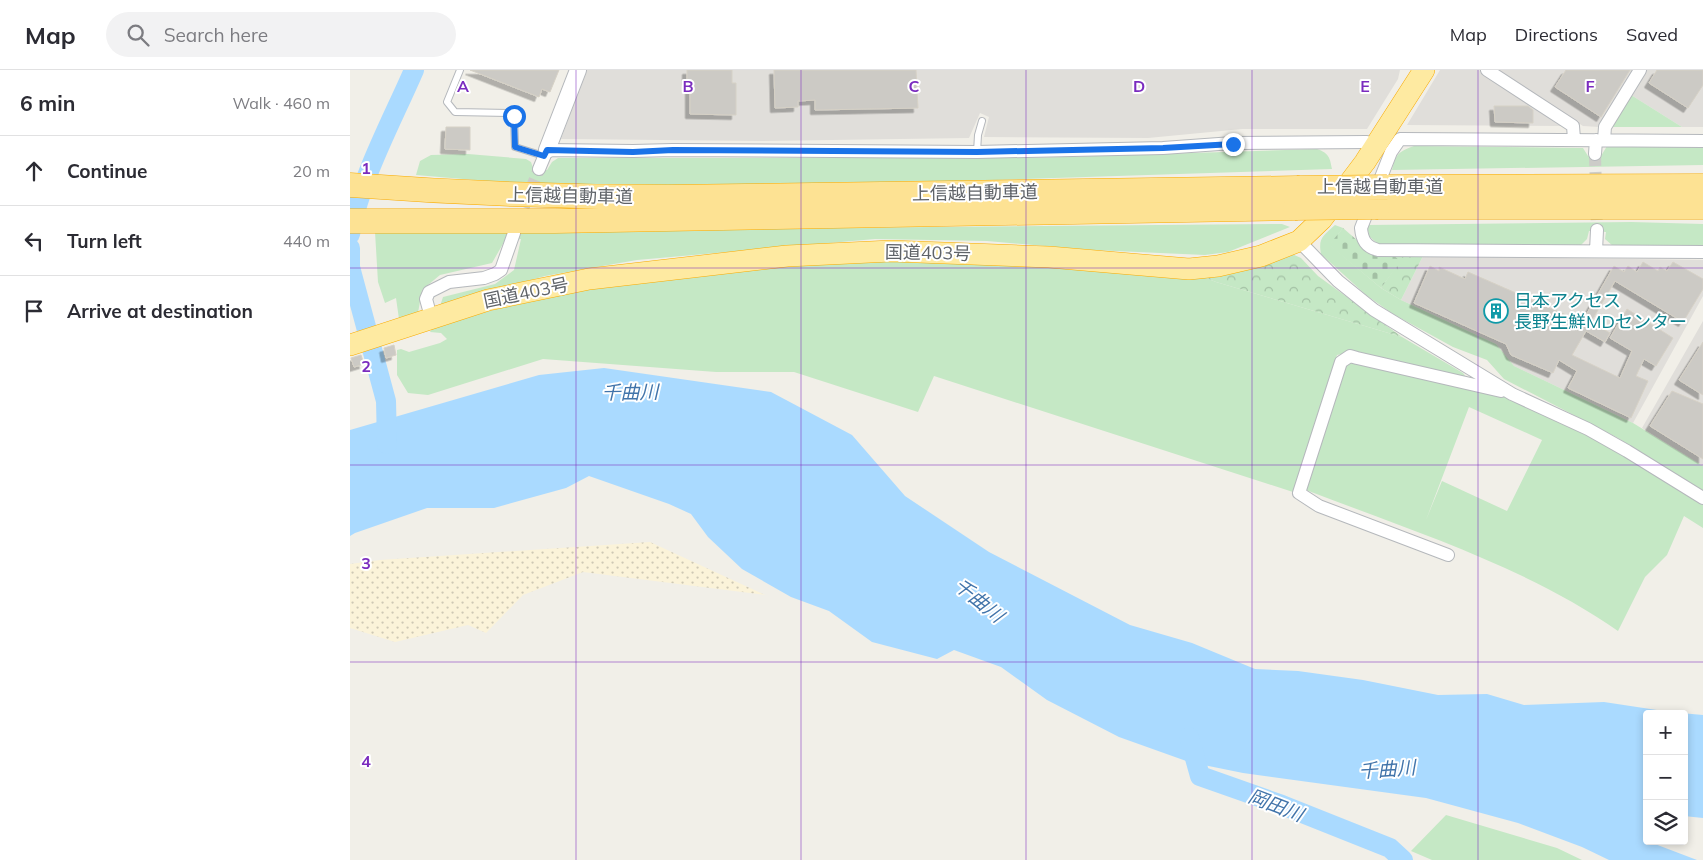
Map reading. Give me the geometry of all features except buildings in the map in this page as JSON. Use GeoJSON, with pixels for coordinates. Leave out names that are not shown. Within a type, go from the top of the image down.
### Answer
{"type":"FeatureCollection","features":[{"type":"Feature","properties":{"kind":"highway","name":"国道403号"},"geometry":{"type":"LineString","coordinates":[[350,344],[488,300],[589,279],[787,256],[891,251],[1049,257],[1189,269],[1218,266],[1261,256],[1299,241],[1322,219],[1350,183],[1424,70]]}},
{"type":"Feature","properties":{"kind":"highway","name":"上信越自動車道"},"geometry":{"type":"LineString","coordinates":[[350,185],[493,194],[668,198],[1600,196],[1703,185]]}},
{"type":"Feature","properties":{"kind":"highway","name":"上信越自動車道"},"geometry":{"type":"LineString","coordinates":[[1600,196],[1703,207]]}},
{"type":"Feature","properties":{"kind":"highway","name":"上信越自動車道"},"geometry":{"type":"LineString","coordinates":[[1600,196],[1703,212]]}},
{"type":"Feature","properties":{"kind":"highway","name":"上信越自動車道"},"geometry":{"type":"LineString","coordinates":[[350,221],[564,221],[1296,198]]}},
{"type":"Feature","properties":{"kind":"street"},"geometry":{"type":"LineString","coordinates":[[539,169],[578,70]]}},
{"type":"Feature","properties":{"kind":"street"},"geometry":{"type":"LineString","coordinates":[[1487,70],[1573,126],[1574,139]]}},
{"type":"Feature","properties":{"kind":"street"},"geometry":{"type":"LineString","coordinates":[[1595,154],[1605,127],[1640,70]]}},
{"type":"Feature","properties":{"kind":"street"},"geometry":{"type":"LineString","coordinates":[[1703,140],[1400,139],[1392,152],[1360,228],[1362,236],[1370,248],[1378,250],[1703,252]]}},
{"type":"Feature","properties":{"kind":"street"},"geometry":{"type":"LineString","coordinates":[[546,153],[673,150],[977,152],[1367,142]]}},
{"type":"Feature","properties":{"kind":"street"},"geometry":{"type":"LineString","coordinates":[[1596,251],[1597,230]]}},
{"type":"Feature","properties":{"kind":"street"},"geometry":{"type":"LineString","coordinates":[[431,317],[426,299],[429,292],[449,282],[484,278],[501,270],[514,233]]}},
{"type":"Feature","properties":{"kind":"street"},"geometry":{"type":"LineString","coordinates":[[1299,241],[1338,281],[1374,310],[1512,394],[1588,429],[1626,450],[1703,498]]}},
{"type":"Feature","properties":{"kind":"street"},"geometry":{"type":"LineString","coordinates":[[1448,555],[1319,506],[1299,493],[1341,362],[1350,356],[1512,394]]}},
{"type":"Feature","properties":{"kind":"lane"},"geometry":{"type":"LineString","coordinates":[[460,70],[446,102],[455,112],[510,113],[514,116],[515,147],[546,153]]}},
{"type":"Feature","properties":{"kind":"lane"},"geometry":{"type":"LineString","coordinates":[[977,152],[978,135],[982,121]]}},
{"type":"Feature","properties":{"kind":"shaded area"},"geometry":{"type":"Polygon","coordinates":[[[586,70],[1400,70],[1398,79],[1367,129],[1242,129],[1148,138],[984,137],[989,117],[980,113],[969,138],[763,141],[561,139],[586,70]]]}},
{"type":"Feature","properties":{"kind":"shaded area"},"geometry":{"type":"Polygon","coordinates":[[[1440,70],[1479,70],[1564,124],[1564,126],[1407,125],[1440,70]]]}},
{"type":"Feature","properties":{"kind":"shaded area"},"geometry":{"type":"Polygon","coordinates":[[[1494,70],[1635,70],[1599,127],[1583,126],[1494,70]]]}},
{"type":"Feature","properties":{"kind":"shaded area"},"geometry":{"type":"Polygon","coordinates":[[[1647,70],[1703,70],[1703,127],[1682,127],[1631,95],[1647,70]]]}},
{"type":"Feature","properties":{"kind":"shaded area"},"geometry":{"type":"Polygon","coordinates":[[[1423,256],[1703,260],[1703,296],[1633,423],[1514,366],[1496,344],[1401,300],[1423,256]]]}},
{"type":"Feature","properties":{"kind":"shaded area"},"geometry":{"type":"Polygon","coordinates":[[[1703,321],[1703,466],[1642,428],[1703,321]]]}},
{"type":"Feature","properties":{"kind":"green space"},"geometry":{"type":"Polygon","coordinates":[[[1631,95],[1682,127],[1610,127],[1631,95]]]}},
{"type":"Feature","properties":{"kind":"green space"},"geometry":{"type":"Polygon","coordinates":[[[1703,145],[1703,165],[1392,170],[1398,154],[1414,146],[1583,148],[1588,156],[1601,156],[1607,146],[1703,145]]]}},
{"type":"Feature","properties":{"kind":"green space"},"geometry":{"type":"Polygon","coordinates":[[[1317,149],[1328,156],[1332,169],[965,181],[556,187],[416,175],[420,161],[431,155],[468,154],[526,159],[531,162],[533,168],[547,170],[552,162],[558,158],[1031,158],[1317,149]]]}},
{"type":"Feature","properties":{"kind":"green space"},"geometry":{"type":"Polygon","coordinates":[[[1631,222],[1703,224],[1703,248],[1613,246],[1605,239],[1606,232],[1589,231],[1587,239],[1579,247],[1379,245],[1369,236],[1367,225],[1631,222]]]}},
{"type":"Feature","properties":{"kind":"green space"},"geometry":{"type":"Polygon","coordinates":[[[1282,224],[1290,227],[1228,252],[1205,255],[1093,250],[987,241],[875,239],[637,260],[545,276],[440,306],[443,297],[495,284],[514,270],[521,239],[504,242],[492,263],[440,275],[422,290],[418,313],[399,319],[396,298],[385,303],[378,282],[375,232],[1282,224]]]}},
{"type":"Feature","properties":{"kind":"green space"},"geometry":{"type":"Polygon","coordinates":[[[1335,225],[1343,228],[1330,245],[1381,288],[1401,300],[1496,344],[1514,366],[1633,423],[1703,466],[1703,491],[1618,438],[1504,379],[1487,360],[1453,347],[1393,314],[1366,295],[1321,254],[1320,244],[1322,238],[1335,225]]]}},
{"type":"Feature","properties":{"kind":"green space"},"geometry":{"type":"Polygon","coordinates":[[[1343,228],[1358,241],[1394,256],[1401,261],[1381,288],[1329,245],[1343,228]]]}},
{"type":"Feature","properties":{"kind":"green space"},"geometry":{"type":"Polygon","coordinates":[[[1292,254],[1301,258],[1318,276],[1402,337],[1206,278],[1292,254]]]}},
{"type":"Feature","properties":{"kind":"green space"},"geometry":{"type":"Polygon","coordinates":[[[1394,256],[1423,256],[1401,300],[1381,288],[1400,261],[1394,256]]]}},
{"type":"Feature","properties":{"kind":"green space"},"geometry":{"type":"Polygon","coordinates":[[[911,258],[1206,278],[1402,337],[1463,373],[1466,377],[1352,352],[1337,355],[1293,492],[934,376],[918,412],[794,372],[716,372],[543,359],[428,395],[408,393],[397,375],[397,350],[401,349],[409,352],[440,343],[447,339],[441,333],[430,332],[433,327],[543,296],[595,287],[778,266],[911,258]]]}},
{"type":"Feature","properties":{"kind":"green space"},"geometry":{"type":"Polygon","coordinates":[[[1351,362],[1505,394],[1617,450],[1703,504],[1703,528],[1684,516],[1667,555],[1645,577],[1618,631],[1583,608],[1507,569],[1426,535],[1306,490],[1346,365],[1351,362]],[[1469,407],[1426,520],[1442,481],[1507,511],[1542,440],[1469,407]]]}},
{"type":"Feature","properties":{"kind":"green space"},"geometry":{"type":"Polygon","coordinates":[[[1446,815],[1557,848],[1582,860],[1432,860],[1411,851],[1446,815]]]}},
{"type":"Feature","properties":{"kind":"sand"},"geometry":{"type":"Polygon","coordinates":[[[650,542],[765,595],[583,572],[523,595],[486,633],[468,625],[395,642],[350,628],[350,564],[380,560],[650,542]]]}},
{"type":"Feature","properties":{"kind":"water","name":"千曲川"},"geometry":{"type":"Polygon","coordinates":[[[604,368],[771,392],[852,435],[905,496],[989,552],[1130,625],[1192,643],[1255,669],[1298,671],[1363,680],[1438,695],[1487,694],[1524,705],[1604,702],[1657,710],[1643,710],[1643,845],[1658,845],[1697,860],[1609,860],[1582,847],[1518,823],[1426,798],[1243,773],[1189,762],[1119,737],[1047,700],[1001,667],[954,650],[937,659],[872,642],[829,611],[791,597],[742,569],[708,537],[691,514],[669,504],[589,476],[566,488],[494,508],[427,508],[350,536],[350,430],[539,375],[604,368]]]}},
{"type":"Feature","properties":{"kind":"water"},"geometry":{"type":"Polygon","coordinates":[[[1688,714],[1703,715],[1703,818],[1688,816],[1688,714]]]}},
{"type":"Feature","properties":{"kind":"waterway"},"geometry":{"type":"LineString","coordinates":[[350,234],[361,192],[369,171],[414,70]]}},
{"type":"Feature","properties":{"kind":"waterway"},"geometry":{"type":"LineString","coordinates":[[350,248],[350,267],[386,401],[387,444]]}},
{"type":"Feature","properties":{"kind":"waterway","name":"岡田川"},"geometry":{"type":"LineString","coordinates":[[1189,737],[1200,776],[1282,805],[1390,848],[1403,860]]}},
{"type":"Feature","properties":{"kind":"tunnel"},"geometry":{"type":"LineString","coordinates":[[1595,154],[1597,230]]}},
{"type":"Feature","properties":{"kind":"tunnel"},"geometry":{"type":"LineString","coordinates":[[517,224],[539,169]]}},
{"type":"Feature","properties":{"kind":"place","name":"日本アクセス 長野生鮮MDセンター"},"geometry":{"type":"Point","coordinates":[1496,311]}},
{"type":"Feature","properties":{"kind":"route"},"geometry":{"type":"LineString","coordinates":[[514,116],[515,147],[544,156],[547,150],[633,152],[673,150],[977,152],[1163,148],[1233,144]]}}]}
